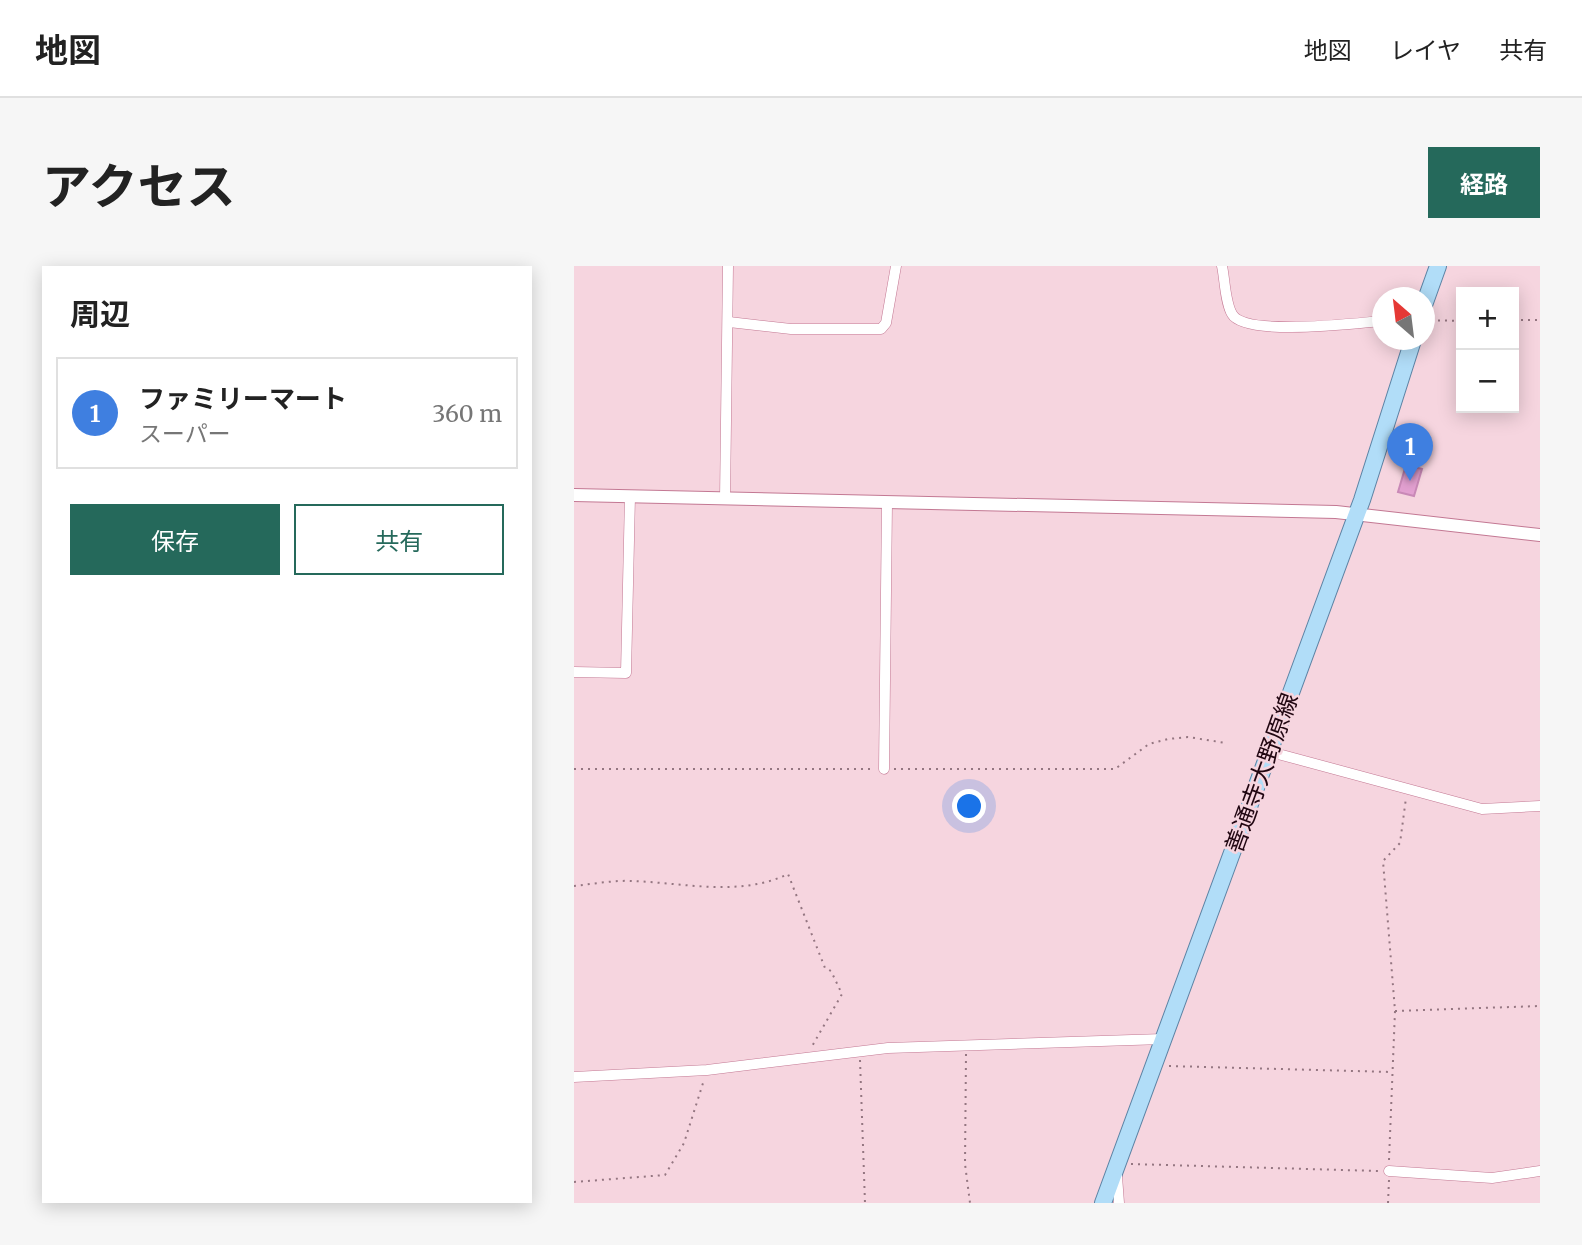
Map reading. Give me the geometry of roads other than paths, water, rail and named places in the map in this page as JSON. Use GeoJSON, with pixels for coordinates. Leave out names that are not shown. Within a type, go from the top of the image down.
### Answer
{"type":"FeatureCollection","features":[{"type":"Feature","properties":{"kind":"main road"},"geometry":{"type":"LineString","coordinates":[[1430,287],[1438,266]]}},
{"type":"Feature","properties":{"kind":"main road","name":"善通寺大野原線"},"geometry":{"type":"LineString","coordinates":[[1103,1203],[1357,514],[1410,350]]}},
{"type":"Feature","properties":{"kind":"street"},"geometry":{"type":"LineString","coordinates":[[725,499],[728,266]]}},
{"type":"Feature","properties":{"kind":"street"},"geometry":{"type":"LineString","coordinates":[[729,322],[791,329],[881,329],[886,323],[896,266]]}},
{"type":"Feature","properties":{"kind":"street"},"geometry":{"type":"LineString","coordinates":[[1222,266],[1232,314],[1239,321],[1280,328],[1372,322]]}},
{"type":"Feature","properties":{"kind":"street"},"geometry":{"type":"LineString","coordinates":[[574,495],[1357,514],[1540,536]]}},
{"type":"Feature","properties":{"kind":"street"},"geometry":{"type":"LineString","coordinates":[[574,672],[626,673],[630,496]]}},
{"type":"Feature","properties":{"kind":"street"},"geometry":{"type":"LineString","coordinates":[[884,769],[887,503]]}},
{"type":"Feature","properties":{"kind":"street"},"geometry":{"type":"LineString","coordinates":[[1270,752],[1482,809],[1540,806]]}},
{"type":"Feature","properties":{"kind":"street"},"geometry":{"type":"LineString","coordinates":[[574,1077],[707,1070],[888,1048],[1163,1039]]}},
{"type":"Feature","properties":{"kind":"street"},"geometry":{"type":"LineString","coordinates":[[1117,1163],[1119,1203]]}},
{"type":"Feature","properties":{"kind":"street"},"geometry":{"type":"LineString","coordinates":[[1389,1171],[1492,1178],[1540,1171]]}},
{"type":"Feature","properties":{"kind":"place","name":"ファミリーマート"},"geometry":{"type":"Point","coordinates":[1410,481]}}]}
